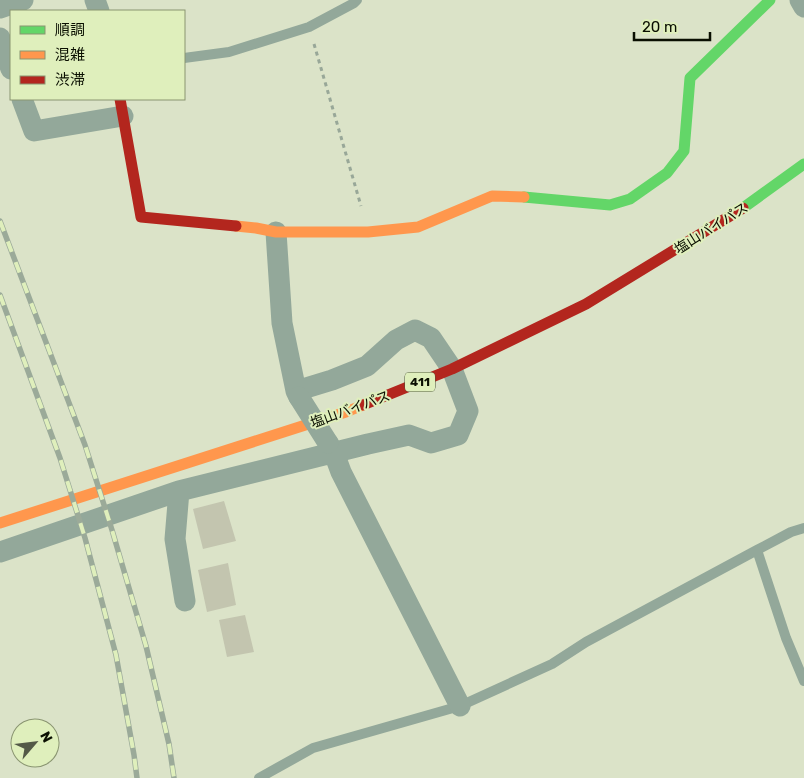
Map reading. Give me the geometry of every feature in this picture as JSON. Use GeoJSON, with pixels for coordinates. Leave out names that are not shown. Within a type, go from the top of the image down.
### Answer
{"type":"FeatureCollection","features":[{"type":"Feature","properties":{"kind":"main road"},"geometry":{"type":"LineString","coordinates":[[122,107],[141,217],[256,228],[276,232],[368,232],[418,228],[492,196],[514,196],[610,205],[630,199],[667,173],[684,152],[690,78],[770,0]]}},
{"type":"Feature","properties":{"kind":"main road","name":"塩山バイパス"},"geometry":{"type":"LineString","coordinates":[[0,523],[346,412],[452,369],[586,304],[736,213],[804,164]]}},
{"type":"Feature","properties":{"kind":"street"},"geometry":{"type":"LineString","coordinates":[[0,8],[23,0]]}},
{"type":"Feature","properties":{"kind":"street"},"geometry":{"type":"LineString","coordinates":[[800,0],[804,7]]}},
{"type":"Feature","properties":{"kind":"street"},"geometry":{"type":"LineString","coordinates":[[0,38],[10,66]]}},
{"type":"Feature","properties":{"kind":"street"},"geometry":{"type":"LineString","coordinates":[[22,100],[34,131],[122,107]]}},
{"type":"Feature","properties":{"kind":"street"},"geometry":{"type":"LineString","coordinates":[[276,232],[282,323],[298,394],[331,448],[460,706]]}},
{"type":"Feature","properties":{"kind":"street"},"geometry":{"type":"LineString","coordinates":[[0,552],[179,491],[331,448],[368,444],[409,435],[431,443],[458,435],[468,411],[452,369],[431,338],[415,330],[396,340],[367,366],[298,394]]}},
{"type":"Feature","properties":{"kind":"street"},"geometry":{"type":"LineString","coordinates":[[179,491],[175,539],[185,601]]}},
{"type":"Feature","properties":{"kind":"lane"},"geometry":{"type":"LineString","coordinates":[[185,58],[228,52],[309,27],[357,0]]}},
{"type":"Feature","properties":{"kind":"lane"},"geometry":{"type":"LineString","coordinates":[[260,778],[313,748],[460,706],[552,664],[586,642],[791,532],[804,528]]}},
{"type":"Feature","properties":{"kind":"lane"},"geometry":{"type":"LineString","coordinates":[[757,550],[786,638],[804,681]]}},
{"type":"Feature","properties":{"kind":"path"},"geometry":{"type":"LineString","coordinates":[[309,27],[368,232]]}},
{"type":"Feature","properties":{"kind":"building"},"geometry":{"type":"Polygon","coordinates":[[[224,501],[236,541],[203,549],[193,509],[224,501]]]}},
{"type":"Feature","properties":{"kind":"building"},"geometry":{"type":"Polygon","coordinates":[[[228,563],[236,605],[207,612],[198,570],[228,563]]]}},
{"type":"Feature","properties":{"kind":"building"},"geometry":{"type":"Polygon","coordinates":[[[245,615],[254,652],[227,657],[219,620],[245,615]]]}},
{"type":"Feature","properties":{"kind":"railway"},"geometry":{"type":"LineString","coordinates":[[0,221],[85,445],[112,530],[146,646],[169,744],[174,778]]}},
{"type":"Feature","properties":{"kind":"railway"},"geometry":{"type":"LineString","coordinates":[[0,295],[60,458],[85,538],[116,655],[137,778]]}},
{"type":"Feature","properties":{"kind":"traffic: fast"},"geometry":{"type":"LineString","coordinates":[[524,197],[610,205],[630,199],[667,173],[684,151],[690,78],[770,0]]}},
{"type":"Feature","properties":{"kind":"traffic: fast"},"geometry":{"type":"LineString","coordinates":[[743,208],[804,164]]}},
{"type":"Feature","properties":{"kind":"traffic: slow"},"geometry":{"type":"LineString","coordinates":[[236,226],[276,232],[368,232],[418,227],[492,196],[524,197]]}},
{"type":"Feature","properties":{"kind":"traffic: slow"},"geometry":{"type":"LineString","coordinates":[[0,523],[363,405]]}},
{"type":"Feature","properties":{"kind":"traffic: jam"},"geometry":{"type":"LineString","coordinates":[[120,100],[141,217],[236,226]]}},
{"type":"Feature","properties":{"kind":"traffic: jam"},"geometry":{"type":"LineString","coordinates":[[363,405],[452,369],[586,304],[743,208]]}}]}
